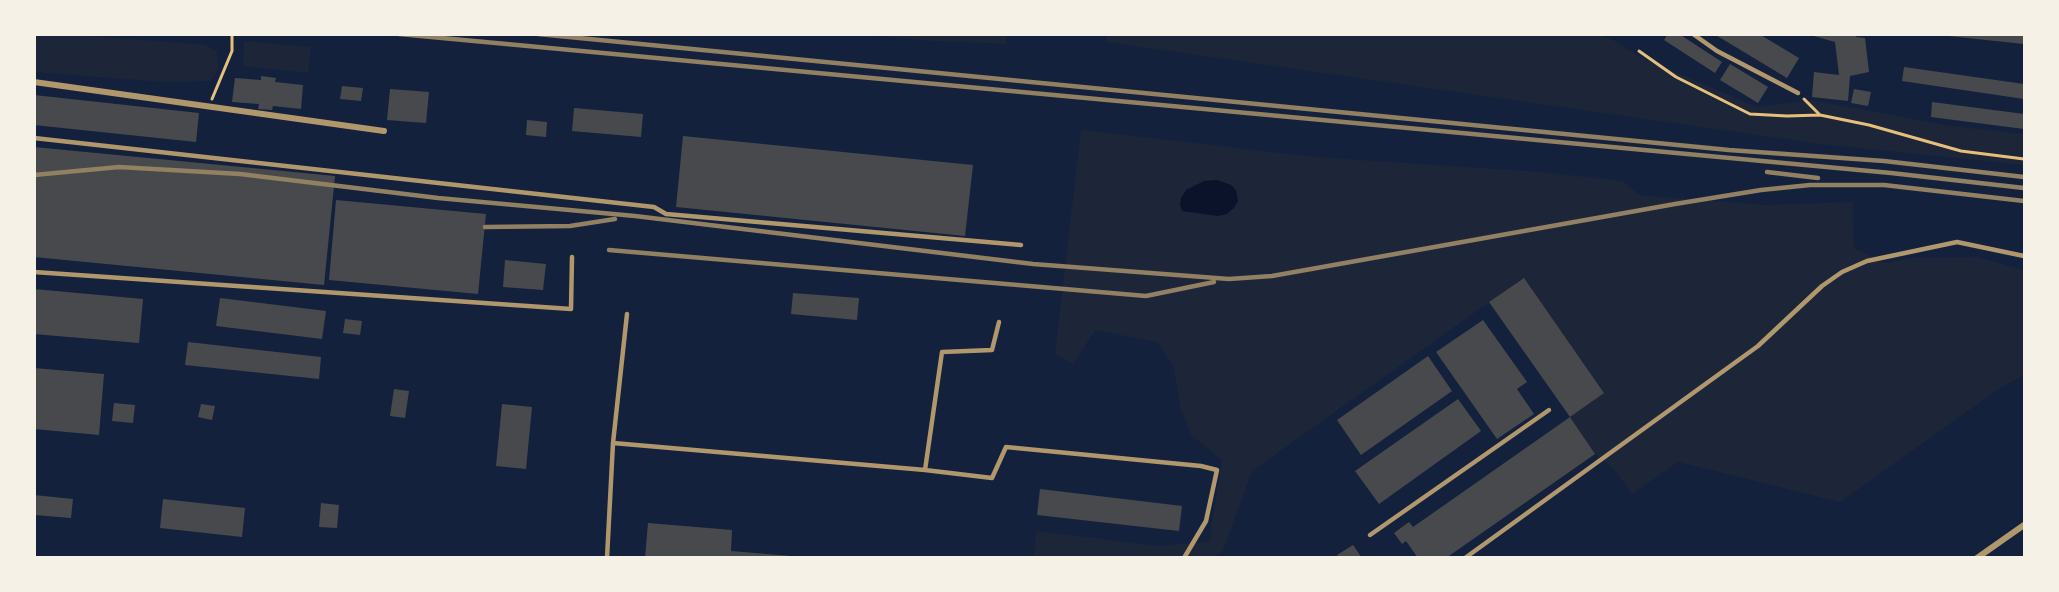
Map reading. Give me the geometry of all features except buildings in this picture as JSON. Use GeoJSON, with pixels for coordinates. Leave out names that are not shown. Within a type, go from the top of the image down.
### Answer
{"type":"FeatureCollection","features":[{"type":"Feature","properties":{"kind":"street"},"geometry":{"type":"LineString","coordinates":[[34,82],[384,131]]}},
{"type":"Feature","properties":{"kind":"street"},"geometry":{"type":"LineString","coordinates":[[1977,558],[2025,525]]}},
{"type":"Feature","properties":{"kind":"lane"},"geometry":{"type":"LineString","coordinates":[[1693,34],[1717,51],[1798,93]]}},
{"type":"Feature","properties":{"kind":"lane"},"geometry":{"type":"LineString","coordinates":[[34,138],[654,207],[666,214],[1021,245]]}},
{"type":"Feature","properties":{"kind":"lane"},"geometry":{"type":"LineString","coordinates":[[1465,558],[1758,346],[1822,286],[1842,272],[1867,261],[1957,242],[2025,256]]}},
{"type":"Feature","properties":{"kind":"lane"},"geometry":{"type":"LineString","coordinates":[[34,272],[571,309],[572,258]]}},
{"type":"Feature","properties":{"kind":"lane"},"geometry":{"type":"LineString","coordinates":[[607,558],[613,443],[627,314]]}},
{"type":"Feature","properties":{"kind":"lane"},"geometry":{"type":"LineString","coordinates":[[925,470],[942,352],[992,350],[999,322]]}},
{"type":"Feature","properties":{"kind":"lane"},"geometry":{"type":"LineString","coordinates":[[1370,535],[1549,410]]}},
{"type":"Feature","properties":{"kind":"lane"},"geometry":{"type":"LineString","coordinates":[[613,443],[925,470],[992,478],[1006,447],[1201,466],[1217,470],[1206,521],[1184,558]]}},
{"type":"Feature","properties":{"kind":"path"},"geometry":{"type":"LineString","coordinates":[[209,106],[232,51],[232,34]]}},
{"type":"Feature","properties":{"kind":"path"},"geometry":{"type":"LineString","coordinates":[[1639,51],[1676,77],[1750,114],[1820,115],[1869,125],[1961,151],[2025,159]]}},
{"type":"Feature","properties":{"kind":"path"},"geometry":{"type":"LineString","coordinates":[[1798,93],[1820,115]]}},
{"type":"Feature","properties":{"kind":"shaded area"},"geometry":{"type":"Polygon","coordinates":[[[35,34],[81,35],[205,45],[217,51],[218,70],[210,81],[164,82],[35,72],[35,34]]]}},
{"type":"Feature","properties":{"kind":"shaded area"},"geometry":{"type":"Polygon","coordinates":[[[1007,34],[1006,44],[866,35],[1007,34]]]}},
{"type":"Feature","properties":{"kind":"shaded area"},"geometry":{"type":"Polygon","coordinates":[[[1107,34],[1601,35],[1640,57],[1757,107],[1812,100],[1951,126],[2024,134],[2024,165],[1820,144],[1106,42],[1107,34]]]}},
{"type":"Feature","properties":{"kind":"shaded area"},"geometry":{"type":"Polygon","coordinates":[[[244,41],[311,47],[308,73],[243,66],[244,41]]]}},
{"type":"Feature","properties":{"kind":"shaded area"},"geometry":{"type":"Polygon","coordinates":[[[1081,130],[1315,157],[1541,172],[1623,181],[1639,195],[1764,205],[1853,202],[1854,248],[1885,263],[1914,258],[1976,257],[2024,270],[2024,375],[2000,388],[1840,502],[1678,462],[1632,494],[1614,469],[1595,454],[1570,417],[1604,392],[1523,278],[1252,471],[1223,551],[1214,557],[1034,558],[1036,531],[1157,546],[1209,542],[1222,460],[1191,435],[1180,407],[1174,367],[1157,342],[1095,330],[1073,364],[1055,354],[1081,130]]]}},
{"type":"Feature","properties":{"kind":"shaded area"},"geometry":{"type":"Polygon","coordinates":[[[1217,180],[1231,185],[1236,190],[1238,201],[1234,208],[1227,214],[1218,216],[1182,211],[1181,198],[1186,190],[1204,181],[1217,180]]]}},
{"type":"Feature","properties":{"kind":"railway"},"geometry":{"type":"LineString","coordinates":[[399,34],[1891,173],[2024,188]]}},
{"type":"Feature","properties":{"kind":"railway"},"geometry":{"type":"LineString","coordinates":[[538,34],[1729,150],[1884,161],[2024,177]]}},
{"type":"Feature","properties":{"kind":"railway"},"geometry":{"type":"LineString","coordinates":[[34,175],[119,167],[240,174],[438,198],[635,216],[1033,264],[1229,279],[1272,276],[1675,204],[1761,190],[1810,185],[1884,185],[2024,201]]}},
{"type":"Feature","properties":{"kind":"railway"},"geometry":{"type":"LineString","coordinates":[[1767,172],[1818,178]]}},
{"type":"Feature","properties":{"kind":"railway"},"geometry":{"type":"LineString","coordinates":[[485,227],[570,226],[615,219]]}},
{"type":"Feature","properties":{"kind":"railway"},"geometry":{"type":"LineString","coordinates":[[609,250],[1146,296],[1214,282]]}}]}
